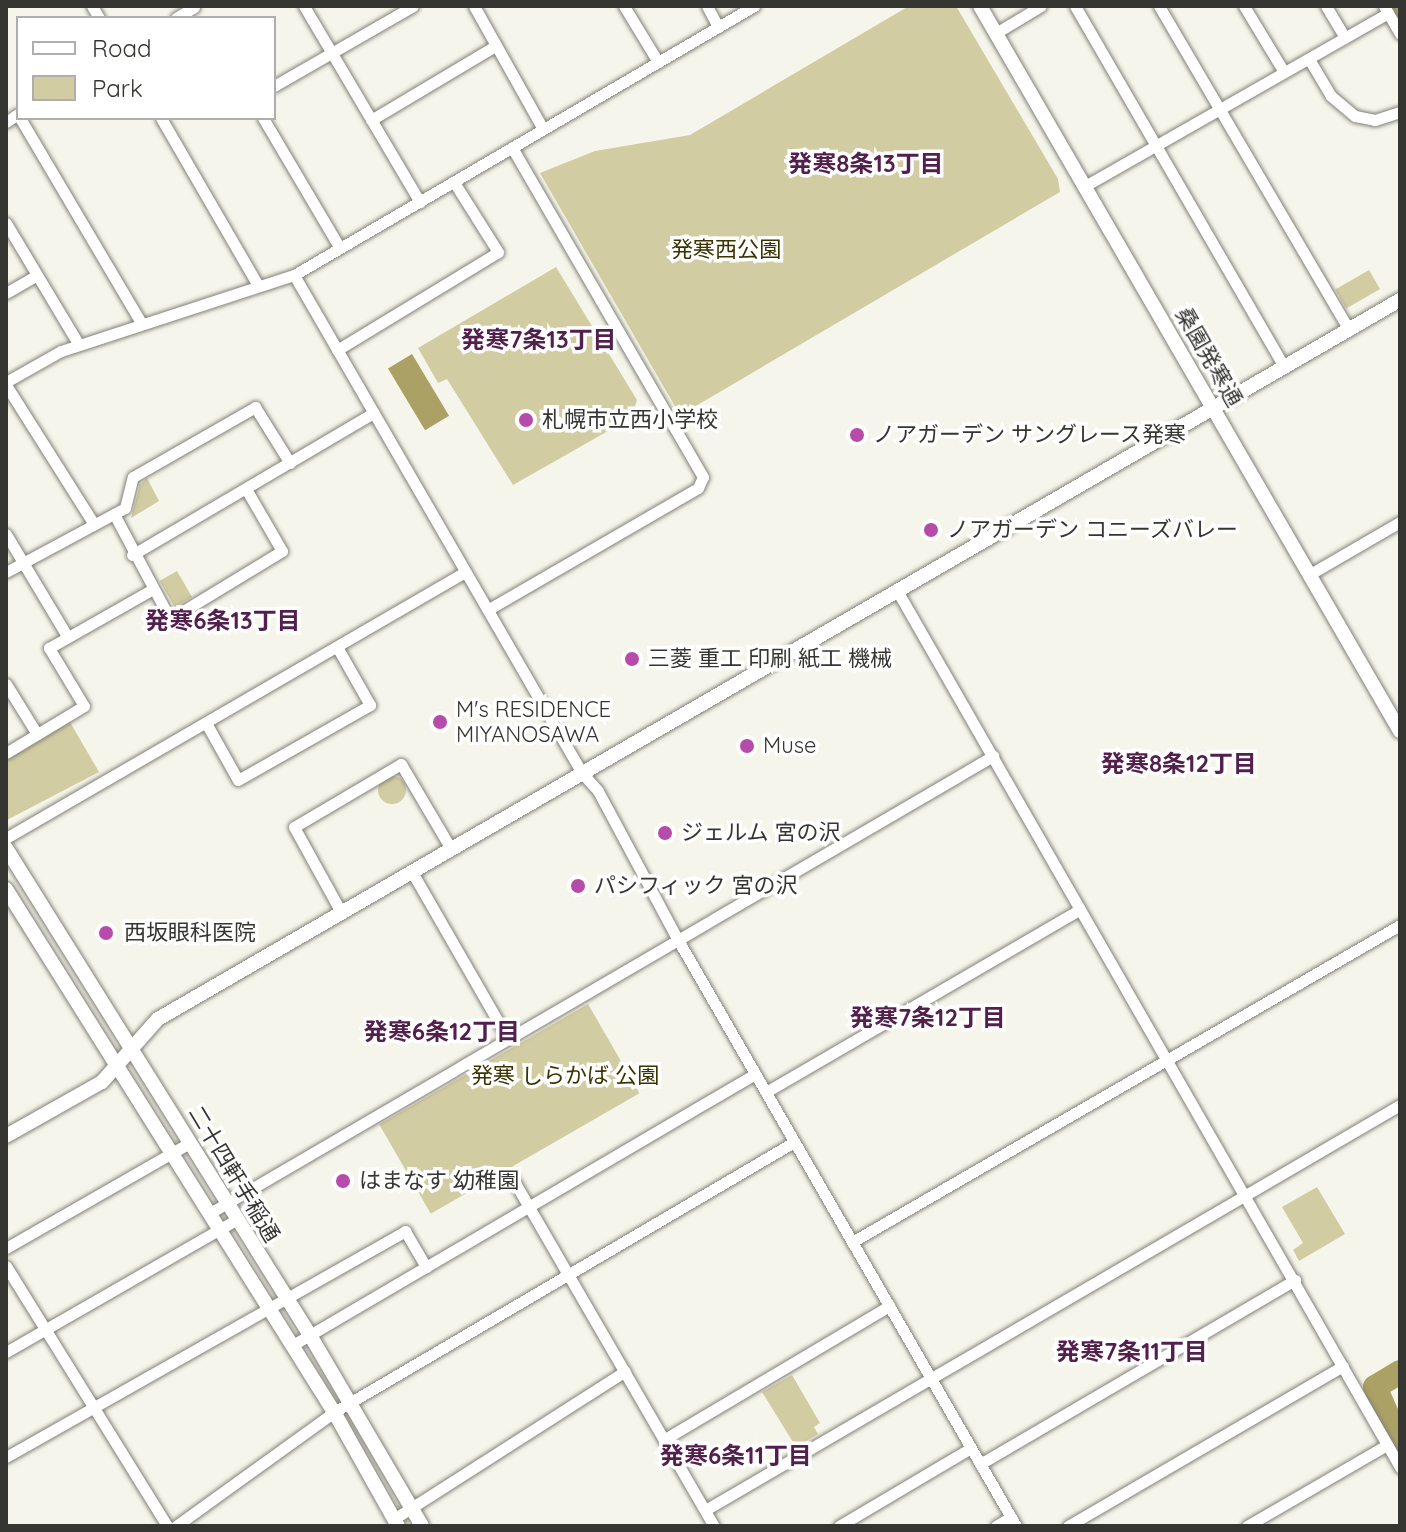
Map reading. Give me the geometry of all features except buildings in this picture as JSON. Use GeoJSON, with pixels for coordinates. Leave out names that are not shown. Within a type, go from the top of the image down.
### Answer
{"type":"FeatureCollection","features":[{"type":"Feature","properties":{"kind":"street"},"geometry":{"type":"LineString","coordinates":[[304,6],[420,202]]}},
{"type":"Feature","properties":{"kind":"street"},"geometry":{"type":"LineString","coordinates":[[276,85],[332,54],[396,10],[413,6]]}},
{"type":"Feature","properties":{"kind":"street"},"geometry":{"type":"LineString","coordinates":[[474,6],[543,129]]}},
{"type":"Feature","properties":{"kind":"street"},"geometry":{"type":"LineString","coordinates":[[624,6],[658,62]]}},
{"type":"Feature","properties":{"kind":"street"},"geometry":{"type":"LineString","coordinates":[[707,6],[718,27]]}},
{"type":"Feature","properties":{"kind":"street"},"geometry":{"type":"LineString","coordinates":[[94,524],[7,380],[79,345],[294,275],[754,6]]}},
{"type":"Feature","properties":{"kind":"street","name":"桑園発寒通"},"geometry":{"type":"LineString","coordinates":[[980,6],[1213,409],[1312,573],[1400,731]]}},
{"type":"Feature","properties":{"kind":"street"},"geometry":{"type":"LineString","coordinates":[[996,33],[1041,6]]}},
{"type":"Feature","properties":{"kind":"street"},"geometry":{"type":"LineString","coordinates":[[1075,6],[1284,366]]}},
{"type":"Feature","properties":{"kind":"street"},"geometry":{"type":"LineString","coordinates":[[1159,6],[1349,330]]}},
{"type":"Feature","properties":{"kind":"street"},"geometry":{"type":"LineString","coordinates":[[1244,6],[1284,72]]}},
{"type":"Feature","properties":{"kind":"street"},"geometry":{"type":"LineString","coordinates":[[1326,6],[1345,38]]}},
{"type":"Feature","properties":{"kind":"street"},"geometry":{"type":"LineString","coordinates":[[1085,186],[1219,112],[1345,38],[1386,10],[1400,34]]}},
{"type":"Feature","properties":{"kind":"street"},"geometry":{"type":"LineString","coordinates":[[371,120],[495,46]]}},
{"type":"Feature","properties":{"kind":"street"},"geometry":{"type":"LineString","coordinates":[[1309,59],[1331,96],[1355,116],[1375,120],[1400,112]]}},
{"type":"Feature","properties":{"kind":"street"},"geometry":{"type":"LineString","coordinates":[[21,120],[142,324]]}},
{"type":"Feature","properties":{"kind":"street"},"geometry":{"type":"LineString","coordinates":[[162,120],[258,285]]}},
{"type":"Feature","properties":{"kind":"street"},"geometry":{"type":"LineString","coordinates":[[264,120],[340,248]]}},
{"type":"Feature","properties":{"kind":"street"},"geometry":{"type":"LineString","coordinates":[[489,609],[698,488],[703,477],[512,147]]}},
{"type":"Feature","properties":{"kind":"street"},"geometry":{"type":"LineString","coordinates":[[337,350],[498,252],[454,182]]}},
{"type":"Feature","properties":{"kind":"street"},"geometry":{"type":"LineString","coordinates":[[6,223],[79,345]]}},
{"type":"Feature","properties":{"kind":"street"},"geometry":{"type":"LineString","coordinates":[[294,275],[582,773],[598,791],[678,940],[1014,1522],[996,1526]]}},
{"type":"Feature","properties":{"kind":"street"},"geometry":{"type":"LineString","coordinates":[[6,293],[36,276]]}},
{"type":"Feature","properties":{"kind":"street"},"geometry":{"type":"LineString","coordinates":[[6,1136],[102,1082],[158,1019],[582,773],[899,594],[1400,300]]}},
{"type":"Feature","properties":{"kind":"street"},"geometry":{"type":"LineString","coordinates":[[6,572],[125,508],[133,477],[255,407],[290,463]]}},
{"type":"Feature","properties":{"kind":"street"},"geometry":{"type":"LineString","coordinates":[[132,555],[373,413]]}},
{"type":"Feature","properties":{"kind":"street"},"geometry":{"type":"LineString","coordinates":[[114,514],[132,555],[170,619],[282,551],[246,489]]}},
{"type":"Feature","properties":{"kind":"street"},"geometry":{"type":"LineString","coordinates":[[1312,573],[1400,522]]}},
{"type":"Feature","properties":{"kind":"street"},"geometry":{"type":"LineString","coordinates":[[6,534],[67,636]]}},
{"type":"Feature","properties":{"kind":"street"},"geometry":{"type":"LineString","coordinates":[[6,838],[465,572]]}},
{"type":"Feature","properties":{"kind":"street"},"geometry":{"type":"LineString","coordinates":[[6,753],[84,706],[49,648],[151,590]]}},
{"type":"Feature","properties":{"kind":"street"},"geometry":{"type":"LineString","coordinates":[[899,594],[1400,1467]]}},
{"type":"Feature","properties":{"kind":"street"},"geometry":{"type":"LineString","coordinates":[[206,723],[238,780],[370,705],[337,647]]}},
{"type":"Feature","properties":{"kind":"street"},"geometry":{"type":"LineString","coordinates":[[6,684],[37,734]]}},
{"type":"Feature","properties":{"kind":"street"},"geometry":{"type":"LineString","coordinates":[[210,1213],[993,756]]}},
{"type":"Feature","properties":{"kind":"street"},"geometry":{"type":"LineString","coordinates":[[341,912],[294,827],[401,764],[451,849]]}},
{"type":"Feature","properties":{"kind":"street","name":"二十四軒手稲通"},"geometry":{"type":"LineString","coordinates":[[6,848],[310,1335],[422,1526]]}},
{"type":"Feature","properties":{"kind":"street"},"geometry":{"type":"LineString","coordinates":[[412,872],[508,1039]]}},
{"type":"Feature","properties":{"kind":"street","name":"二十四軒手稲通"},"geometry":{"type":"LineString","coordinates":[[6,889],[334,1412],[396,1522]]}},
{"type":"Feature","properties":{"kind":"street"},"geometry":{"type":"LineString","coordinates":[[766,1092],[1080,909]]}},
{"type":"Feature","properties":{"kind":"street"},"geometry":{"type":"LineString","coordinates":[[852,1242],[1400,925]]}},
{"type":"Feature","properties":{"kind":"street"},"geometry":{"type":"LineString","coordinates":[[291,1346],[755,1074]]}},
{"type":"Feature","properties":{"kind":"street"},"geometry":{"type":"LineString","coordinates":[[707,1509],[1400,1105]]}},
{"type":"Feature","properties":{"kind":"street"},"geometry":{"type":"LineString","coordinates":[[176,1526],[334,1412],[794,1142]]}},
{"type":"Feature","properties":{"kind":"street"},"geometry":{"type":"LineString","coordinates":[[6,1248],[189,1143]]}},
{"type":"Feature","properties":{"kind":"street"},"geometry":{"type":"LineString","coordinates":[[511,1176],[707,1509],[714,1526]]}},
{"type":"Feature","properties":{"kind":"street"},"geometry":{"type":"LineString","coordinates":[[6,1352],[236,1220]]}},
{"type":"Feature","properties":{"kind":"street"},"geometry":{"type":"LineString","coordinates":[[6,1457],[267,1306],[405,1231],[426,1267]]}},
{"type":"Feature","properties":{"kind":"street"},"geometry":{"type":"LineString","coordinates":[[6,1266],[167,1526]]}},
{"type":"Feature","properties":{"kind":"street"},"geometry":{"type":"LineString","coordinates":[[980,1464],[1295,1280]]}},
{"type":"Feature","properties":{"kind":"street"},"geometry":{"type":"LineString","coordinates":[[665,1439],[889,1306]]}},
{"type":"Feature","properties":{"kind":"street"},"geometry":{"type":"LineString","coordinates":[[1068,1526],[1343,1366]]}},
{"type":"Feature","properties":{"kind":"street"},"geometry":{"type":"LineString","coordinates":[[396,1522],[411,1508],[625,1371]]}},
{"type":"Feature","properties":{"kind":"street"},"geometry":{"type":"LineString","coordinates":[[1247,1526],[1387,1445]]}},
{"type":"Feature","properties":{"kind":"street"},"geometry":{"type":"LineString","coordinates":[[839,1526],[971,1448]]}},
{"type":"Feature","properties":{"kind":"green space","name":"発寒西公園"},"geometry":{"type":"Polygon","coordinates":[[[909,6],[956,6],[1058,179],[1060,192],[689,410],[676,408],[540,173],[595,151],[690,135],[909,6]]]}},
{"type":"Feature","properties":{"kind":"green space"},"geometry":{"type":"Polygon","coordinates":[[[556,267],[637,400],[631,418],[513,485],[447,379],[438,383],[418,348],[556,267]]]}},
{"type":"Feature","properties":{"kind":"green space"},"geometry":{"type":"Polygon","coordinates":[[[1369,270],[1380,289],[1346,309],[1335,290],[1369,270]]]}},
{"type":"Feature","properties":{"kind":"green space"},"geometry":{"type":"Polygon","coordinates":[[[147,478],[159,501],[131,518],[140,485],[147,478]]]}},
{"type":"Feature","properties":{"kind":"green space"},"geometry":{"type":"Polygon","coordinates":[[[177,571],[192,597],[175,607],[160,581],[177,571]]]}},
{"type":"Feature","properties":{"kind":"green space"},"geometry":{"type":"Polygon","coordinates":[[[70,722],[99,772],[7,820],[6,758],[70,722]]]}},
{"type":"Feature","properties":{"kind":"green space"},"geometry":{"type":"Polygon","coordinates":[[[392,776],[402,780],[406,790],[402,800],[392,804],[382,800],[378,790],[382,780],[392,776]]]}},
{"type":"Feature","properties":{"kind":"green space","name":"発寒 しらかば 公園"},"geometry":{"type":"Polygon","coordinates":[[[588,1004],[640,1093],[431,1214],[379,1124],[588,1004]]]}},
{"type":"Feature","properties":{"kind":"green space"},"geometry":{"type":"Polygon","coordinates":[[[1317,1187],[1345,1234],[1299,1261],[1293,1250],[1303,1243],[1282,1207],[1317,1187]]]}},
{"type":"Feature","properties":{"kind":"green space"},"geometry":{"type":"Polygon","coordinates":[[[792,1375],[820,1423],[814,1427],[818,1434],[796,1447],[762,1392],[792,1375]]]}},
{"type":"Feature","properties":{"kind":"shaded area"},"geometry":{"type":"Polygon","coordinates":[[[412,354],[449,416],[425,430],[388,368],[412,354]]]}},
{"type":"Feature","properties":{"kind":"waterway"},"geometry":{"type":"LineString","coordinates":[[1400,1372],[1375,1387],[1400,1443]]}},
{"type":"Feature","properties":{"kind":"place","name":"札幌市立西小学校"},"geometry":{"type":"Point","coordinates":[526,420]}},
{"type":"Feature","properties":{"kind":"place","name":"ノアガーデン サングレース発寒"},"geometry":{"type":"Point","coordinates":[857,435]}},
{"type":"Feature","properties":{"kind":"place","name":"ノアガーデン コニーズバレー"},"geometry":{"type":"Point","coordinates":[931,530]}},
{"type":"Feature","properties":{"kind":"place","name":"三菱 重工 印刷 紙工 機械"},"geometry":{"type":"Point","coordinates":[632,659]}},
{"type":"Feature","properties":{"kind":"place","name":"M's RESIDENCE MIYANOSAWA"},"geometry":{"type":"Point","coordinates":[440,722]}},
{"type":"Feature","properties":{"kind":"place","name":"Muse"},"geometry":{"type":"Point","coordinates":[747,746]}},
{"type":"Feature","properties":{"kind":"place","name":"ジェルム 宮の沢"},"geometry":{"type":"Point","coordinates":[665,833]}},
{"type":"Feature","properties":{"kind":"place","name":"パシフィック 宮の沢"},"geometry":{"type":"Point","coordinates":[578,886]}},
{"type":"Feature","properties":{"kind":"place","name":"西坂眼科医院"},"geometry":{"type":"Point","coordinates":[106,933]}},
{"type":"Feature","properties":{"kind":"place","name":"はまなす 幼稚園"},"geometry":{"type":"Point","coordinates":[343,1181]}},
{"type":"Feature","properties":{"kind":"district","name":"発寒8条13丁目"},"geometry":{"type":"Point","coordinates":[866,164]}},
{"type":"Feature","properties":{"kind":"district","name":"発寒7条13丁目"},"geometry":{"type":"Point","coordinates":[539,340]}},
{"type":"Feature","properties":{"kind":"district","name":"発寒6条13丁目"},"geometry":{"type":"Point","coordinates":[223,621]}},
{"type":"Feature","properties":{"kind":"district","name":"発寒8条12丁目"},"geometry":{"type":"Point","coordinates":[1179,764]}},
{"type":"Feature","properties":{"kind":"district","name":"発寒7条12丁目"},"geometry":{"type":"Point","coordinates":[928,1018]}},
{"type":"Feature","properties":{"kind":"district","name":"発寒6条12丁目"},"geometry":{"type":"Point","coordinates":[442,1032]}},
{"type":"Feature","properties":{"kind":"district","name":"発寒7条11丁目"},"geometry":{"type":"Point","coordinates":[1132,1352]}},
{"type":"Feature","properties":{"kind":"district","name":"発寒6条11丁目"},"geometry":{"type":"Point","coordinates":[736,1456]}}]}
